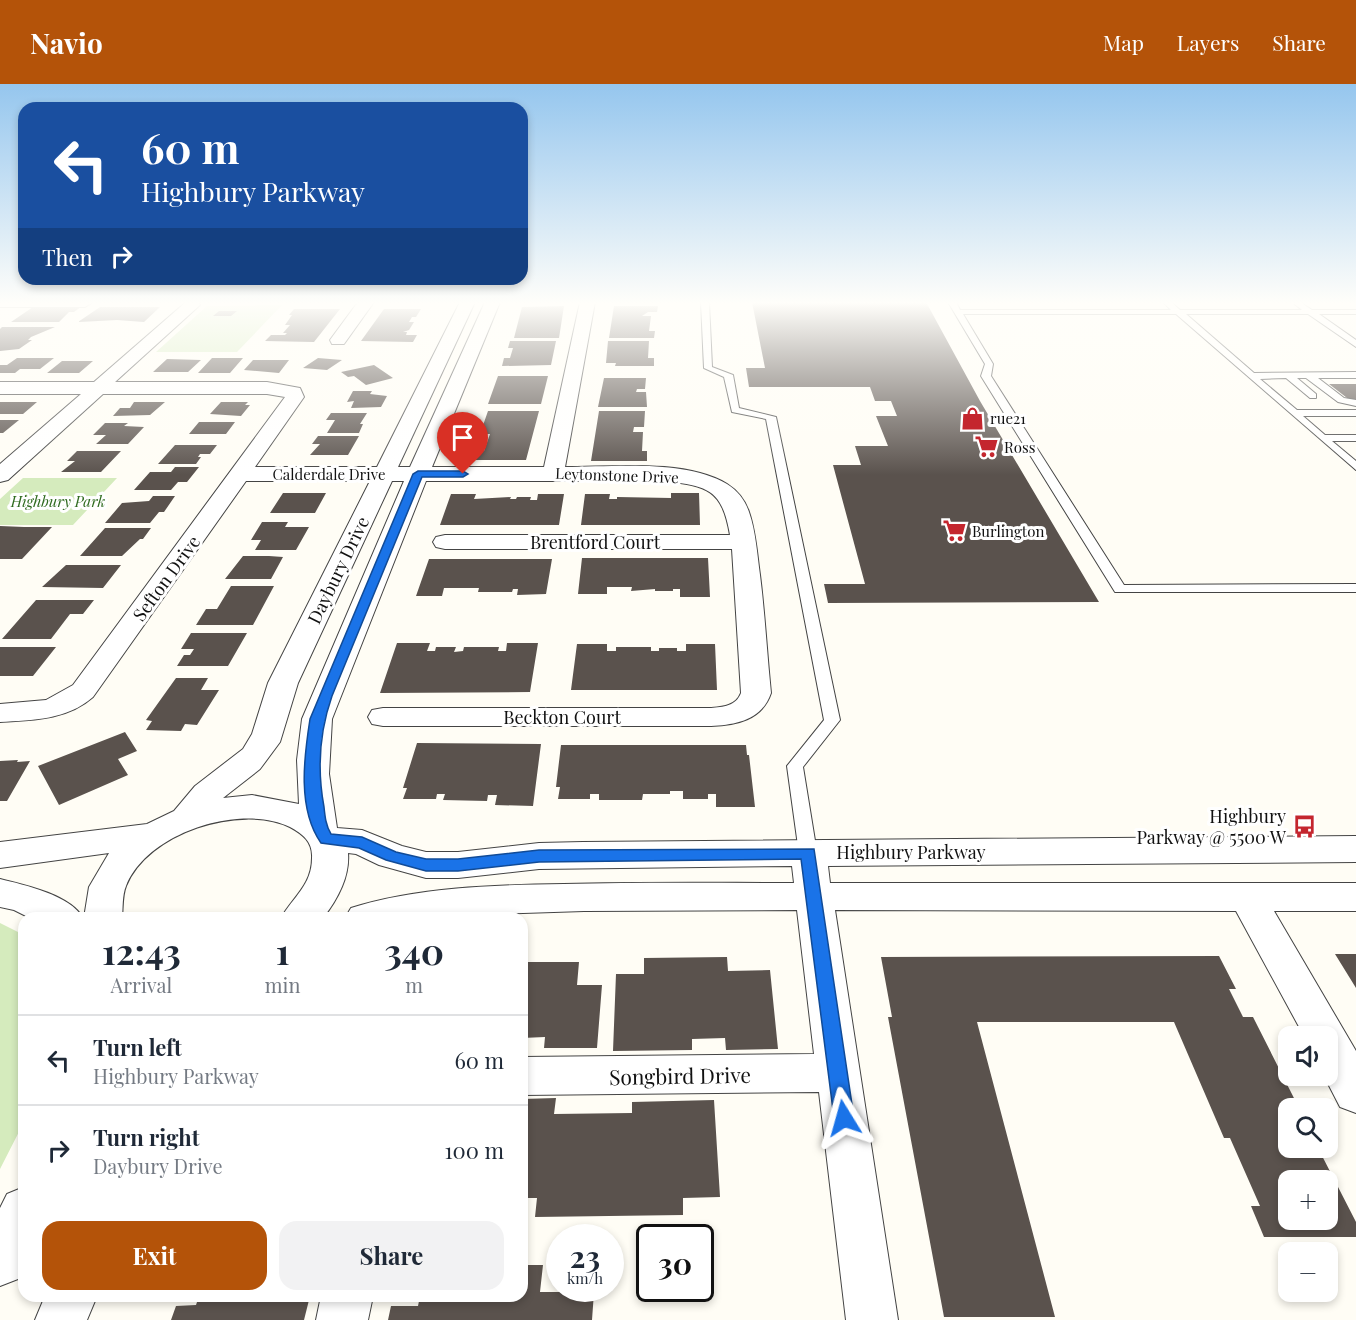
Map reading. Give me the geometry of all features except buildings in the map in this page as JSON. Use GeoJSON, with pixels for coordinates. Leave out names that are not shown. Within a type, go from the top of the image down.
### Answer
{"type":"FeatureCollection","features":[{"type":"Feature","properties":{"kind":"street"},"geometry":{"type":"LineString","coordinates":[[0,475],[131,360]]}},
{"type":"Feature","properties":{"kind":"street","name":"Daybury Drive"},"geometry":{"type":"LineString","coordinates":[[186,819],[207,793],[241,769],[260,750],[266,740],[274,706],[283,683],[440,360]]}},
{"type":"Feature","properties":{"kind":"street","name":"Daybury Drive"},"geometry":{"type":"LineString","coordinates":[[305,912],[320,894],[329,875],[331,856],[323,834],[312,772],[313,737],[317,719],[468,360]]}},
{"type":"Feature","properties":{"kind":"street"},"geometry":{"type":"LineString","coordinates":[[553,474],[576,360]]}},
{"type":"Feature","properties":{"kind":"street"},"geometry":{"type":"LineString","coordinates":[[0,388],[99,388]]}},
{"type":"Feature","properties":{"kind":"street","name":"Sefton Drive"},"geometry":{"type":"LineString","coordinates":[[0,713],[53,708],[66,704],[83,691],[295,397],[293,392],[267,388],[99,388]]}},
{"type":"Feature","properties":{"kind":"street","name":"Calderdale Drive"},"geometry":{"type":"LineString","coordinates":[[240,474],[418,474]]}},
{"type":"Feature","properties":{"kind":"street","name":"Leytonstone Drive"},"geometry":{"type":"LineString","coordinates":[[418,474],[664,474],[702,482],[722,491],[731,498],[737,511],[744,542],[756,693],[753,703],[741,712]]}},
{"type":"Feature","properties":{"kind":"street","name":"Brentford Court"},"geometry":{"type":"LineString","coordinates":[[445,542],[744,542]]}},
{"type":"Feature","properties":{"kind":"street","name":"Beckton Court"},"geometry":{"type":"LineString","coordinates":[[383,717],[711,717],[741,712]]}},
{"type":"Feature","properties":{"kind":"street"},"geometry":{"type":"LineString","coordinates":[[102,912],[101,906],[106,887],[117,868],[133,851],[154,835],[186,819],[217,809],[249,805],[277,808],[302,816],[323,834]]}},
{"type":"Feature","properties":{"kind":"street","name":"Highbury Parkway"},"geometry":{"type":"LineString","coordinates":[[323,834],[362,843],[411,862],[442,866],[539,856],[1356,849]]}},
{"type":"Feature","properties":{"kind":"street"},"geometry":{"type":"LineString","coordinates":[[0,855],[154,835]]}},
{"type":"Feature","properties":{"kind":"street"},"geometry":{"type":"LineString","coordinates":[[808,853],[872,1320]]}},
{"type":"Feature","properties":{"kind":"street"},"geometry":{"type":"LineString","coordinates":[[0,893],[23,898],[52,912]]}},
{"type":"Feature","properties":{"kind":"street"},"geometry":{"type":"LineString","coordinates":[[399,912],[497,900],[814,896],[1356,897]]}},
{"type":"Feature","properties":{"kind":"street"},"geometry":{"type":"LineString","coordinates":[[1247,897],[1319,1026]]}},
{"type":"Feature","properties":{"kind":"street"},"geometry":{"type":"LineString","coordinates":[[1338,1060],[1356,1093]]}},
{"type":"Feature","properties":{"kind":"street","name":"Songbird Drive"},"geometry":{"type":"LineString","coordinates":[[528,1076],[838,1073]]}},
{"type":"Feature","properties":{"kind":"street"},"geometry":{"type":"LineString","coordinates":[[0,1261],[18,1224]]}},
{"type":"Feature","properties":{"kind":"street"},"geometry":{"type":"LineString","coordinates":[[61,1320],[68,1302]]}},
{"type":"Feature","properties":{"kind":"street"},"geometry":{"type":"LineString","coordinates":[[342,1320],[346,1302]]}},
{"type":"Feature","properties":{"kind":"lane"},"geometry":{"type":"LineString","coordinates":[[708,360],[708,368],[728,375],[735,410],[771,417],[832,720],[795,766],[808,853]]}},
{"type":"Feature","properties":{"kind":"lane"},"geometry":{"type":"LineString","coordinates":[[987,360],[989,364],[986,376],[1120,589],[1356,588]]}},
{"type":"Feature","properties":{"kind":"lane"},"geometry":{"type":"LineString","coordinates":[[1233,360],[1353,462]]}},
{"type":"Feature","properties":{"kind":"lane"},"geometry":{"type":"LineString","coordinates":[[1252,376],[1356,375]]}},
{"type":"Feature","properties":{"kind":"lane"},"geometry":{"type":"LineString","coordinates":[[1289,376],[1313,396]]}},
{"type":"Feature","properties":{"kind":"lane"},"geometry":{"type":"LineString","coordinates":[[1309,376],[1341,400],[1356,404]]}},
{"type":"Feature","properties":{"kind":"lane"},"geometry":{"type":"LineString","coordinates":[[1294,413],[1356,413]]}},
{"type":"Feature","properties":{"kind":"lane"},"geometry":{"type":"LineString","coordinates":[[1307,424],[1356,423]]}},
{"type":"Feature","properties":{"kind":"lane"},"geometry":{"type":"LineString","coordinates":[[1323,438],[1356,438]]}},
{"type":"Feature","properties":{"kind":"green space","name":"Highbury Park"},"geometry":{"type":"Polygon","coordinates":[[[23,478],[117,478],[73,525],[0,525],[0,499],[23,478]]]}},
{"type":"Feature","properties":{"kind":"green space"},"geometry":{"type":"Polygon","coordinates":[[[0,923],[18,932],[18,1134],[0,1169],[0,923]]]}},
{"type":"Feature","properties":{"kind":"place","name":"rue21"},"geometry":{"type":"Point","coordinates":[972,418]}},
{"type":"Feature","properties":{"kind":"place","name":"Ross"},"geometry":{"type":"Point","coordinates":[986,447]}},
{"type":"Feature","properties":{"kind":"place","name":"Burlington"},"geometry":{"type":"Point","coordinates":[954,531]}},
{"type":"Feature","properties":{"kind":"place","name":"Highbury Parkway @ 5500 W"},"geometry":{"type":"Point","coordinates":[1304,826]}},
{"type":"Feature","properties":{"kind":"route"},"geometry":{"type":"LineString","coordinates":[[463,474],[418,474],[325,696],[317,719],[311,756],[320,829],[327,839],[362,843],[411,862],[442,866],[539,856],[808,853],[844,1118]]}}]}
